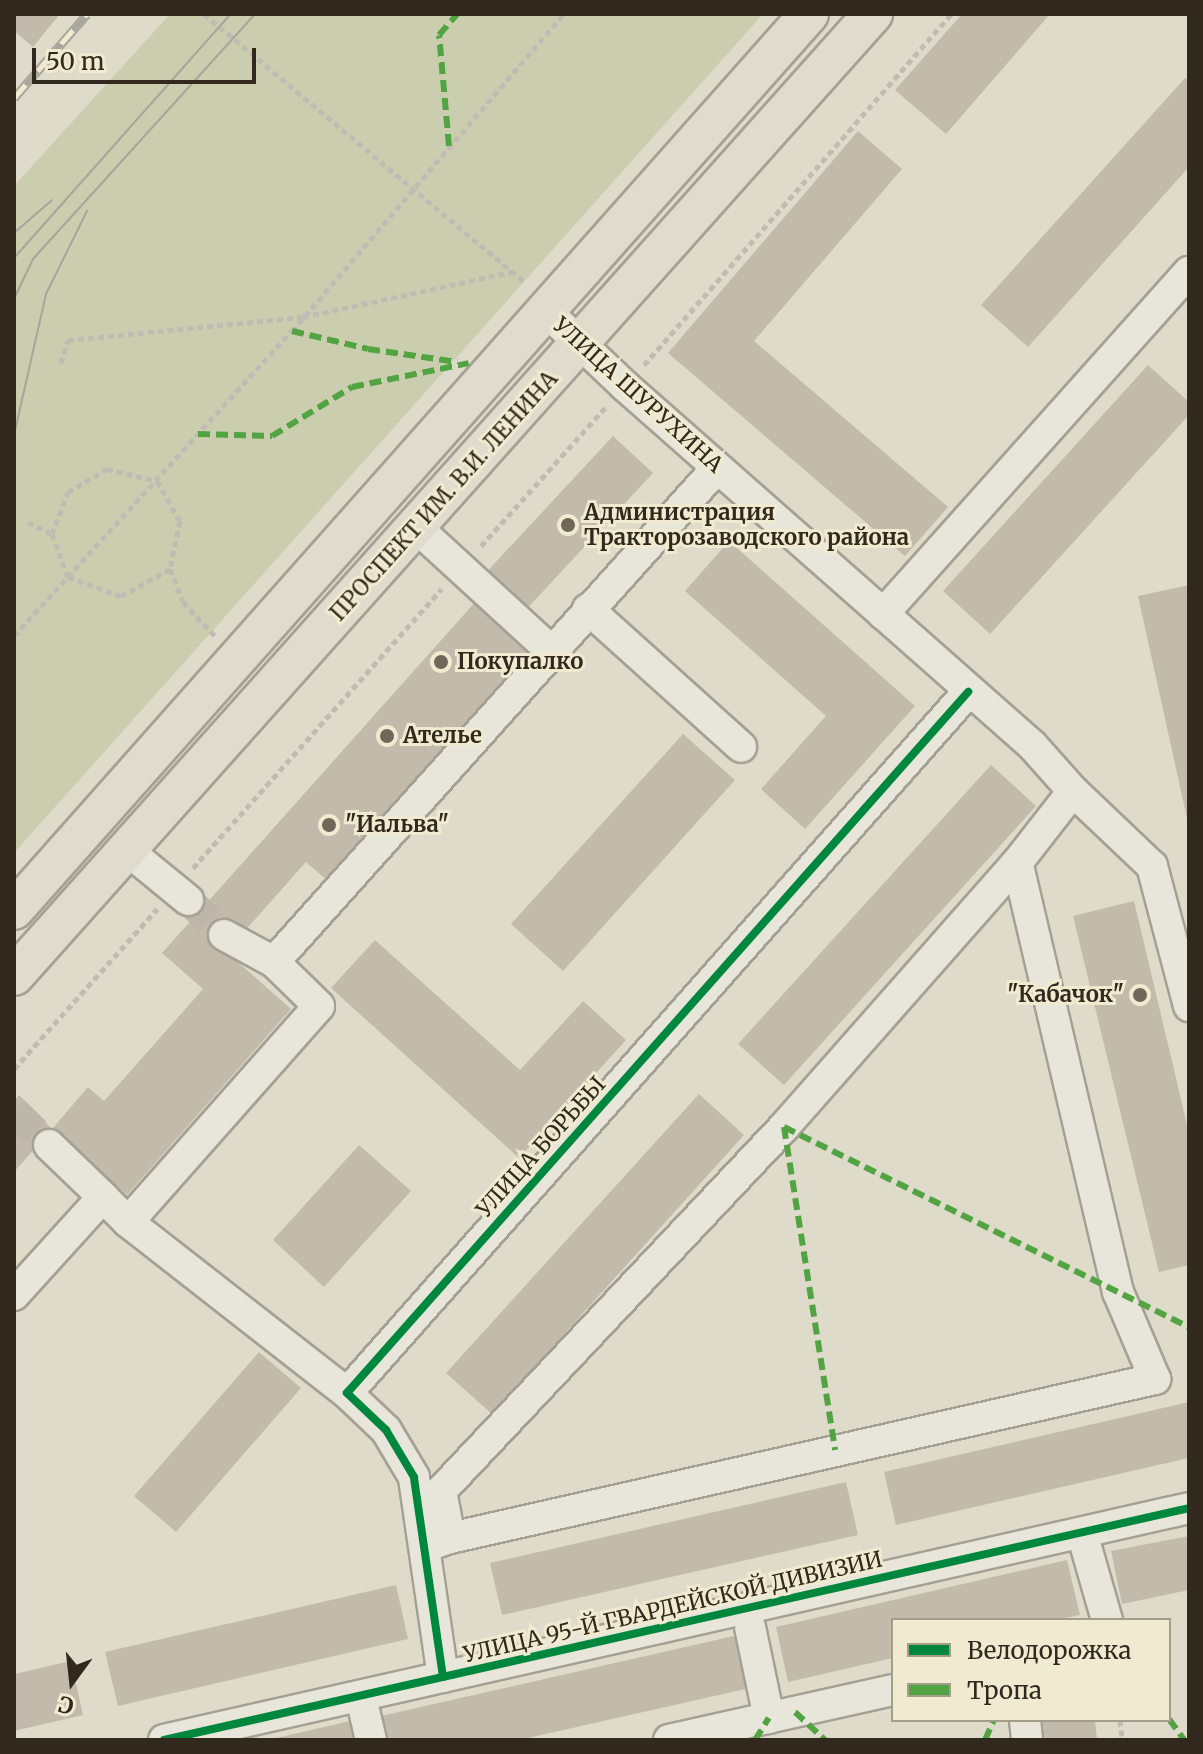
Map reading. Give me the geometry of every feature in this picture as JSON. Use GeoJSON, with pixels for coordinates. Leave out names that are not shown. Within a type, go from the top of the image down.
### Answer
{"type":"FeatureCollection","features":[{"type":"Feature","properties":{"kind":"main road","name":"ПРОСПЕКТ ИМ. В.И. ЛЕНИНА"},"geometry":{"type":"LineString","coordinates":[[14,910],[809,14]]}},
{"type":"Feature","properties":{"kind":"main road","name":"ПРОСПЕКТ ИМ. В.И. ЛЕНИНА"},"geometry":{"type":"LineString","coordinates":[[14,976],[873,14]]}},
{"type":"Feature","properties":{"kind":"street"},"geometry":{"type":"LineString","coordinates":[[883,614],[1189,272]]}},
{"type":"Feature","properties":{"kind":"street","name":"УЛИЦА ШУРУХИНА"},"geometry":{"type":"LineString","coordinates":[[547,312],[579,345],[968,692],[1032,745],[1073,791],[1152,866],[1189,1006]]}},
{"type":"Feature","properties":{"kind":"street"},"geometry":{"type":"LineString","coordinates":[[274,962],[717,468]]}},
{"type":"Feature","properties":{"kind":"street"},"geometry":{"type":"LineString","coordinates":[[417,528],[551,651]]}},
{"type":"Feature","properties":{"kind":"street"},"geometry":{"type":"LineString","coordinates":[[588,609],[741,747]]}},
{"type":"Feature","properties":{"kind":"street","name":"УЛИЦА БОРЬБЫ"},"geometry":{"type":"LineString","coordinates":[[347,1393],[968,692]]}},
{"type":"Feature","properties":{"kind":"street"},"geometry":{"type":"LineString","coordinates":[[443,1677],[438,1542],[441,1491],[784,1127],[1017,863],[1073,791]]}},
{"type":"Feature","properties":{"kind":"street"},"geometry":{"type":"LineString","coordinates":[[127,850],[181,895]]}},
{"type":"Feature","properties":{"kind":"street"},"geometry":{"type":"LineString","coordinates":[[438,1542],[1155,1379],[1118,1292],[1017,863]]}},
{"type":"Feature","properties":{"kind":"street"},"geometry":{"type":"LineString","coordinates":[[128,1222],[319,1006],[274,962],[224,935]]}},
{"type":"Feature","properties":{"kind":"street"},"geometry":{"type":"LineString","coordinates":[[49,1145],[128,1222],[347,1393],[386,1430],[414,1477],[438,1542]]}},
{"type":"Feature","properties":{"kind":"street"},"geometry":{"type":"LineString","coordinates":[[14,1295],[103,1197]]}},
{"type":"Feature","properties":{"kind":"street","name":"УЛИЦА 95-Й ГВАРДЕЙСКОЙ ДИВИЗИИ"},"geometry":{"type":"LineString","coordinates":[[164,1740],[1189,1508]]}},
{"type":"Feature","properties":{"kind":"street"},"geometry":{"type":"LineString","coordinates":[[1082,1533],[1106,1618]]}},
{"type":"Feature","properties":{"kind":"street"},"geometry":{"type":"LineString","coordinates":[[750,1627],[769,1718]]}},
{"type":"Feature","properties":{"kind":"street"},"geometry":{"type":"LineString","coordinates":[[669,1740],[891,1690]]}},
{"type":"Feature","properties":{"kind":"street"},"geometry":{"type":"LineString","coordinates":[[364,1710],[371,1740]]}},
{"type":"Feature","properties":{"kind":"path"},"geometry":{"type":"LineString","coordinates":[[204,14],[410,190]]}},
{"type":"Feature","properties":{"kind":"path"},"geometry":{"type":"LineString","coordinates":[[14,636],[303,317],[564,14]]}},
{"type":"Feature","properties":{"kind":"path"},"geometry":{"type":"LineString","coordinates":[[14,1069],[181,895],[461,568],[951,14]]}},
{"type":"Feature","properties":{"kind":"path"},"geometry":{"type":"LineString","coordinates":[[61,363],[68,340],[303,317],[513,272]]}},
{"type":"Feature","properties":{"kind":"path"},"geometry":{"type":"LineString","coordinates":[[170,569],[121,596],[68,577],[52,534],[68,492],[107,469],[157,481],[180,521],[170,569],[183,602],[224,645]]}},
{"type":"Feature","properties":{"kind":"path"},"geometry":{"type":"LineString","coordinates":[[28,522],[52,534]]}},
{"type":"Feature","properties":{"kind":"green space"},"geometry":{"type":"Polygon","coordinates":[[[170,14],[763,14],[14,853],[14,186],[170,14]]]}},
{"type":"Feature","properties":{"kind":"building"},"geometry":{"type":"Polygon","coordinates":[[[14,14],[60,14],[33,47],[14,31],[14,14]]]}},
{"type":"Feature","properties":{"kind":"building"},"geometry":{"type":"Polygon","coordinates":[[[962,14],[1050,14],[946,134],[895,90],[962,14]]]}},
{"type":"Feature","properties":{"kind":"building"},"geometry":{"type":"Polygon","coordinates":[[[1185,78],[1189,81],[1189,167],[1028,347],[981,305],[1185,78]]]}},
{"type":"Feature","properties":{"kind":"building"},"geometry":{"type":"Polygon","coordinates":[[[858,131],[902,169],[754,341],[948,507],[905,556],[668,353],[858,131]]]}},
{"type":"Feature","properties":{"kind":"building"},"geometry":{"type":"Polygon","coordinates":[[[1148,365],[1189,402],[1189,415],[990,634],[943,591],[1148,365]]]}},
{"type":"Feature","properties":{"kind":"building","name":"Администрация Тракторозаводского района"},"geometry":{"type":"Polygon","coordinates":[[[613,436],[653,473],[522,614],[482,577],[613,436]]]}},
{"type":"Feature","properties":{"kind":"building"},"geometry":{"type":"Polygon","coordinates":[[[729,541],[915,706],[805,829],[761,789],[826,716],[685,591],[729,541]]]}},
{"type":"Feature","properties":{"kind":"building"},"geometry":{"type":"Polygon","coordinates":[[[1189,585],[1189,823],[1188,823],[1138,596],[1189,585]]]}},
{"type":"Feature","properties":{"kind":"building"},"geometry":{"type":"Polygon","coordinates":[[[477,600],[536,653],[329,882],[306,862],[241,935],[220,917],[206,934],[291,1009],[127,1195],[52,1129],[88,1087],[104,1101],[203,989],[162,953],[477,600]]]}},
{"type":"Feature","properties":{"kind":"building"},"geometry":{"type":"Polygon","coordinates":[[[683,734],[735,780],[563,971],[511,924],[683,734]]]}},
{"type":"Feature","properties":{"kind":"building"},"geometry":{"type":"Polygon","coordinates":[[[991,765],[1036,806],[784,1085],[738,1044],[991,765]]]}},
{"type":"Feature","properties":{"kind":"building"},"geometry":{"type":"Polygon","coordinates":[[[1134,901],[1189,1133],[1189,1265],[1159,1272],[1073,916],[1134,901]]]}},
{"type":"Feature","properties":{"kind":"building"},"geometry":{"type":"Polygon","coordinates":[[[375,940],[520,1070],[583,1001],[626,1040],[519,1158],[331,988],[375,940]]]}},
{"type":"Feature","properties":{"kind":"building"},"geometry":{"type":"Polygon","coordinates":[[[699,1094],[744,1135],[492,1414],[446,1373],[699,1094]]]}},
{"type":"Feature","properties":{"kind":"building"},"geometry":{"type":"Polygon","coordinates":[[[19,1095],[52,1129],[14,1172],[14,1101],[19,1095]]]}},
{"type":"Feature","properties":{"kind":"building"},"geometry":{"type":"Polygon","coordinates":[[[359,1145],[411,1191],[324,1287],[273,1240],[359,1145]]]}},
{"type":"Feature","properties":{"kind":"building"},"geometry":{"type":"Polygon","coordinates":[[[259,1352],[301,1388],[176,1532],[134,1496],[259,1352]]]}},
{"type":"Feature","properties":{"kind":"building"},"geometry":{"type":"Polygon","coordinates":[[[1189,1402],[1189,1458],[896,1525],[884,1472],[1189,1402]]]}},
{"type":"Feature","properties":{"kind":"building"},"geometry":{"type":"Polygon","coordinates":[[[846,1482],[858,1535],[502,1615],[490,1563],[846,1482]]]}},
{"type":"Feature","properties":{"kind":"building"},"geometry":{"type":"Polygon","coordinates":[[[1189,1536],[1189,1590],[1122,1604],[1111,1551],[1189,1536]]]}},
{"type":"Feature","properties":{"kind":"building"},"geometry":{"type":"Polygon","coordinates":[[[1067,1560],[1080,1615],[1066,1618],[891,1618],[891,1658],[788,1682],[776,1627],[1067,1560]]]}},
{"type":"Feature","properties":{"kind":"building"},"geometry":{"type":"Polygon","coordinates":[[[396,1585],[408,1639],[118,1706],[105,1652],[396,1585]]]}},
{"type":"Feature","properties":{"kind":"building"},"geometry":{"type":"Polygon","coordinates":[[[738,1635],[750,1688],[519,1740],[387,1740],[381,1716],[738,1635]]]}},
{"type":"Feature","properties":{"kind":"building"},"geometry":{"type":"Polygon","coordinates":[[[71,1661],[83,1715],[14,1731],[14,1674],[71,1661]]]}},
{"type":"Feature","properties":{"kind":"building"},"geometry":{"type":"Polygon","coordinates":[[[350,1721],[355,1740],[272,1739],[350,1721]]]}},
{"type":"Feature","properties":{"kind":"building"},"geometry":{"type":"Polygon","coordinates":[[[1036,1722],[1095,1722],[1097,1740],[1037,1740],[1036,1722]]]}},
{"type":"Feature","properties":{"kind":"tunnel"},"geometry":{"type":"LineString","coordinates":[[188,900],[224,935]]}},
{"type":"Feature","properties":{"kind":"tunnel"},"geometry":{"type":"LineString","coordinates":[[14,1111],[49,1145]]}},
{"type":"Feature","properties":{"kind":"tram line"},"geometry":{"type":"LineString","coordinates":[[14,258],[231,14]]}},
{"type":"Feature","properties":{"kind":"tram line"},"geometry":{"type":"LineString","coordinates":[[14,299],[33,259],[255,14]]}},
{"type":"Feature","properties":{"kind":"tram line"},"geometry":{"type":"LineString","coordinates":[[14,233],[52,200]]}},
{"type":"Feature","properties":{"kind":"tram line"},"geometry":{"type":"LineString","coordinates":[[14,435],[46,294],[87,211]]}},
{"type":"Feature","properties":{"kind":"railway"},"geometry":{"type":"LineString","coordinates":[[14,98],[87,14]]}},
{"type":"Feature","properties":{"kind":"marked path"},"geometry":{"type":"LineString","coordinates":[[449,146],[439,35],[457,14]]}},
{"type":"Feature","properties":{"kind":"marked path"},"geometry":{"type":"LineString","coordinates":[[292,331],[368,349],[457,362]]}},
{"type":"Feature","properties":{"kind":"marked path"},"geometry":{"type":"LineString","coordinates":[[198,434],[272,436],[352,387],[469,363]]}},
{"type":"Feature","properties":{"kind":"marked path"},"geometry":{"type":"LineString","coordinates":[[784,1127],[1189,1327]]}},
{"type":"Feature","properties":{"kind":"marked path"},"geometry":{"type":"LineString","coordinates":[[784,1127],[835,1450]]}},
{"type":"Feature","properties":{"kind":"marked path"},"geometry":{"type":"LineString","coordinates":[[795,1712],[825,1740]]}},
{"type":"Feature","properties":{"kind":"marked path"},"geometry":{"type":"LineString","coordinates":[[755,1740],[769,1718]]}},
{"type":"Feature","properties":{"kind":"marked path"},"geometry":{"type":"LineString","coordinates":[[985,1740],[993,1722]]}},
{"type":"Feature","properties":{"kind":"marked path"},"geometry":{"type":"LineString","coordinates":[[1171,1722],[1184,1740]]}},
{"type":"Feature","properties":{"kind":"cycle path"},"geometry":{"type":"LineString","coordinates":[[443,1677],[414,1477],[386,1430],[347,1393],[968,692]]}},
{"type":"Feature","properties":{"kind":"cycle path"},"geometry":{"type":"LineString","coordinates":[[164,1740],[1189,1508]]}},
{"type":"Feature","properties":{"kind":"place","name":"Администрация Тракторозаводского района"},"geometry":{"type":"Point","coordinates":[568,525]}},
{"type":"Feature","properties":{"kind":"place","name":"Покупалко"},"geometry":{"type":"Point","coordinates":[441,662]}},
{"type":"Feature","properties":{"kind":"place","name":"Ателье"},"geometry":{"type":"Point","coordinates":[387,736]}},
{"type":"Feature","properties":{"kind":"place","name":"\"Иальва\""},"geometry":{"type":"Point","coordinates":[329,825]}},
{"type":"Feature","properties":{"kind":"place","name":"\"Кабачок\""},"geometry":{"type":"Point","coordinates":[1140,995]}}]}
